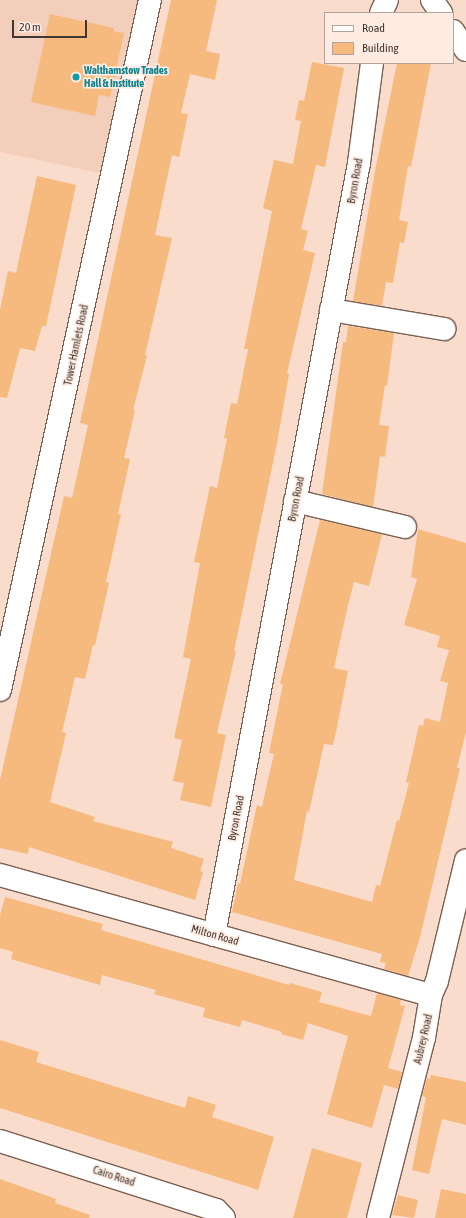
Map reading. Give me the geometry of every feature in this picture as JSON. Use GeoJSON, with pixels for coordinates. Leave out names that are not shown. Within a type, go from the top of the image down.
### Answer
{"type":"FeatureCollection","features":[{"type":"Feature","properties":{"kind":"street"},"geometry":{"type":"LineString","coordinates":[[381,12],[387,0]]}},
{"type":"Feature","properties":{"kind":"street"},"geometry":{"type":"LineString","coordinates":[[432,0],[440,12]]}},
{"type":"Feature","properties":{"kind":"street","name":"Tower Hamlets Road"},"geometry":{"type":"LineString","coordinates":[[0,690],[149,8]]}},
{"type":"Feature","properties":{"kind":"street"},"geometry":{"type":"LineString","coordinates":[[454,32],[466,50]]}},
{"type":"Feature","properties":{"kind":"street","name":"Byron Road"},"geometry":{"type":"LineString","coordinates":[[214,935],[359,162],[372,64]]}},
{"type":"Feature","properties":{"kind":"street"},"geometry":{"type":"LineString","coordinates":[[331,310],[444,329]]}},
{"type":"Feature","properties":{"kind":"street"},"geometry":{"type":"LineString","coordinates":[[295,501],[405,527]]}},
{"type":"Feature","properties":{"kind":"street","name":"Aubrey Road"},"geometry":{"type":"LineString","coordinates":[[378,1218],[424,1038],[430,995],[437,981],[466,860]]}},
{"type":"Feature","properties":{"kind":"street","name":"Milton Road"},"geometry":{"type":"LineString","coordinates":[[0,875],[430,995]]}},
{"type":"Feature","properties":{"kind":"street","name":"Cairo Road"},"geometry":{"type":"LineString","coordinates":[[0,1142],[216,1210],[224,1218]]}},
{"type":"Feature","properties":{"kind":"shaded area"},"geometry":{"type":"Polygon","coordinates":[[[0,0],[138,0],[100,173],[0,152],[0,0]]]}},
{"type":"Feature","properties":{"kind":"building"},"geometry":{"type":"Polygon","coordinates":[[[171,0],[217,0],[206,51],[220,54],[215,80],[190,74],[181,113],[188,114],[179,157],[172,155],[155,235],[172,238],[145,355],[147,356],[133,410],[135,410],[124,458],[130,459],[118,514],[121,514],[106,582],[109,583],[95,645],[93,645],[85,679],[75,677],[62,732],[66,733],[50,802],[95,817],[93,821],[173,842],[171,848],[204,859],[200,871],[203,872],[195,900],[29,847],[28,854],[0,848],[0,780],[64,496],[72,498],[88,425],[80,423],[171,0]]]}},
{"type":"Feature","properties":{"kind":"building","name":"Walthamstow Trades Hall & Institute"},"geometry":{"type":"Polygon","coordinates":[[[50,14],[114,28],[113,31],[124,33],[110,97],[99,95],[95,116],[31,102],[50,14]]]}},
{"type":"Feature","properties":{"kind":"building"},"geometry":{"type":"Polygon","coordinates":[[[312,62],[344,68],[325,167],[316,165],[301,229],[308,231],[303,250],[315,253],[287,373],[289,374],[277,443],[234,651],[236,651],[217,733],[226,735],[211,807],[180,800],[184,783],[173,781],[182,740],[174,738],[191,659],[183,657],[200,563],[194,562],[210,486],[217,488],[227,438],[224,438],[231,403],[237,404],[248,349],[244,349],[272,211],[263,208],[274,160],[293,164],[301,121],[295,120],[299,100],[304,101],[312,62]]]}},
{"type":"Feature","properties":{"kind":"building"},"geometry":{"type":"Polygon","coordinates":[[[397,64],[431,64],[411,167],[408,166],[399,220],[408,222],[404,243],[400,242],[393,283],[386,282],[382,306],[353,301],[375,171],[397,64]]]}},
{"type":"Feature","properties":{"kind":"building"},"geometry":{"type":"Polygon","coordinates":[[[37,176],[76,185],[46,326],[42,326],[35,351],[20,348],[7,398],[0,397],[0,310],[8,271],[16,273],[37,176]]]}},
{"type":"Feature","properties":{"kind":"building"},"geometry":{"type":"Polygon","coordinates":[[[348,326],[394,333],[387,386],[385,385],[379,425],[389,426],[385,457],[380,456],[373,507],[322,494],[343,342],[346,342],[348,326]]]}},
{"type":"Feature","properties":{"kind":"building"},"geometry":{"type":"Polygon","coordinates":[[[320,520],[382,534],[369,586],[354,582],[348,605],[334,668],[348,671],[333,745],[324,744],[309,812],[307,811],[294,880],[372,902],[376,885],[380,886],[397,820],[399,821],[409,783],[406,782],[419,725],[423,726],[425,718],[440,722],[448,683],[440,681],[449,650],[437,647],[440,636],[404,625],[417,579],[411,577],[418,529],[466,543],[466,732],[457,768],[460,768],[420,937],[408,976],[384,969],[386,963],[380,962],[382,954],[232,912],[238,883],[240,884],[257,805],[262,807],[274,754],[269,753],[283,684],[280,684],[320,520]]]}},
{"type":"Feature","properties":{"kind":"building"},"geometry":{"type":"Polygon","coordinates":[[[5,897],[103,924],[101,930],[289,985],[290,983],[322,992],[319,1002],[371,1016],[377,993],[401,1000],[400,1005],[405,1006],[388,1068],[402,1072],[398,1089],[384,1085],[372,1128],[327,1114],[348,1036],[308,1023],[303,1040],[242,1020],[240,1027],[203,1017],[205,1008],[154,994],[156,990],[102,975],[100,985],[11,959],[13,952],[0,948],[0,915],[5,897]]]}},
{"type":"Feature","properties":{"kind":"building"},"geometry":{"type":"Polygon","coordinates":[[[0,1040],[39,1052],[36,1062],[185,1108],[188,1096],[216,1105],[212,1117],[274,1137],[258,1190],[0,1108],[0,1040]]]}},
{"type":"Feature","properties":{"kind":"building"},"geometry":{"type":"Polygon","coordinates":[[[431,1075],[466,1082],[466,1125],[442,1119],[429,1174],[412,1170],[426,1097],[422,1096],[427,1078],[430,1079],[431,1075]]]}},
{"type":"Feature","properties":{"kind":"building"},"geometry":{"type":"Polygon","coordinates":[[[312,1148],[362,1163],[347,1218],[293,1218],[312,1148]]]}},
{"type":"Feature","properties":{"kind":"building"},"geometry":{"type":"Polygon","coordinates":[[[0,1179],[56,1199],[55,1203],[90,1215],[89,1218],[0,1218],[0,1179]]]}},
{"type":"Feature","properties":{"kind":"building"},"geometry":{"type":"Polygon","coordinates":[[[441,1189],[466,1194],[466,1218],[435,1218],[441,1189]]]}},
{"type":"Feature","properties":{"kind":"building"},"geometry":{"type":"Polygon","coordinates":[[[398,1195],[418,1200],[414,1218],[392,1215],[398,1195]]]}},
{"type":"Feature","properties":{"kind":"place","name":"Walthamstow Trades Hall & Institute"},"geometry":{"type":"Point","coordinates":[76,77]}}]}
